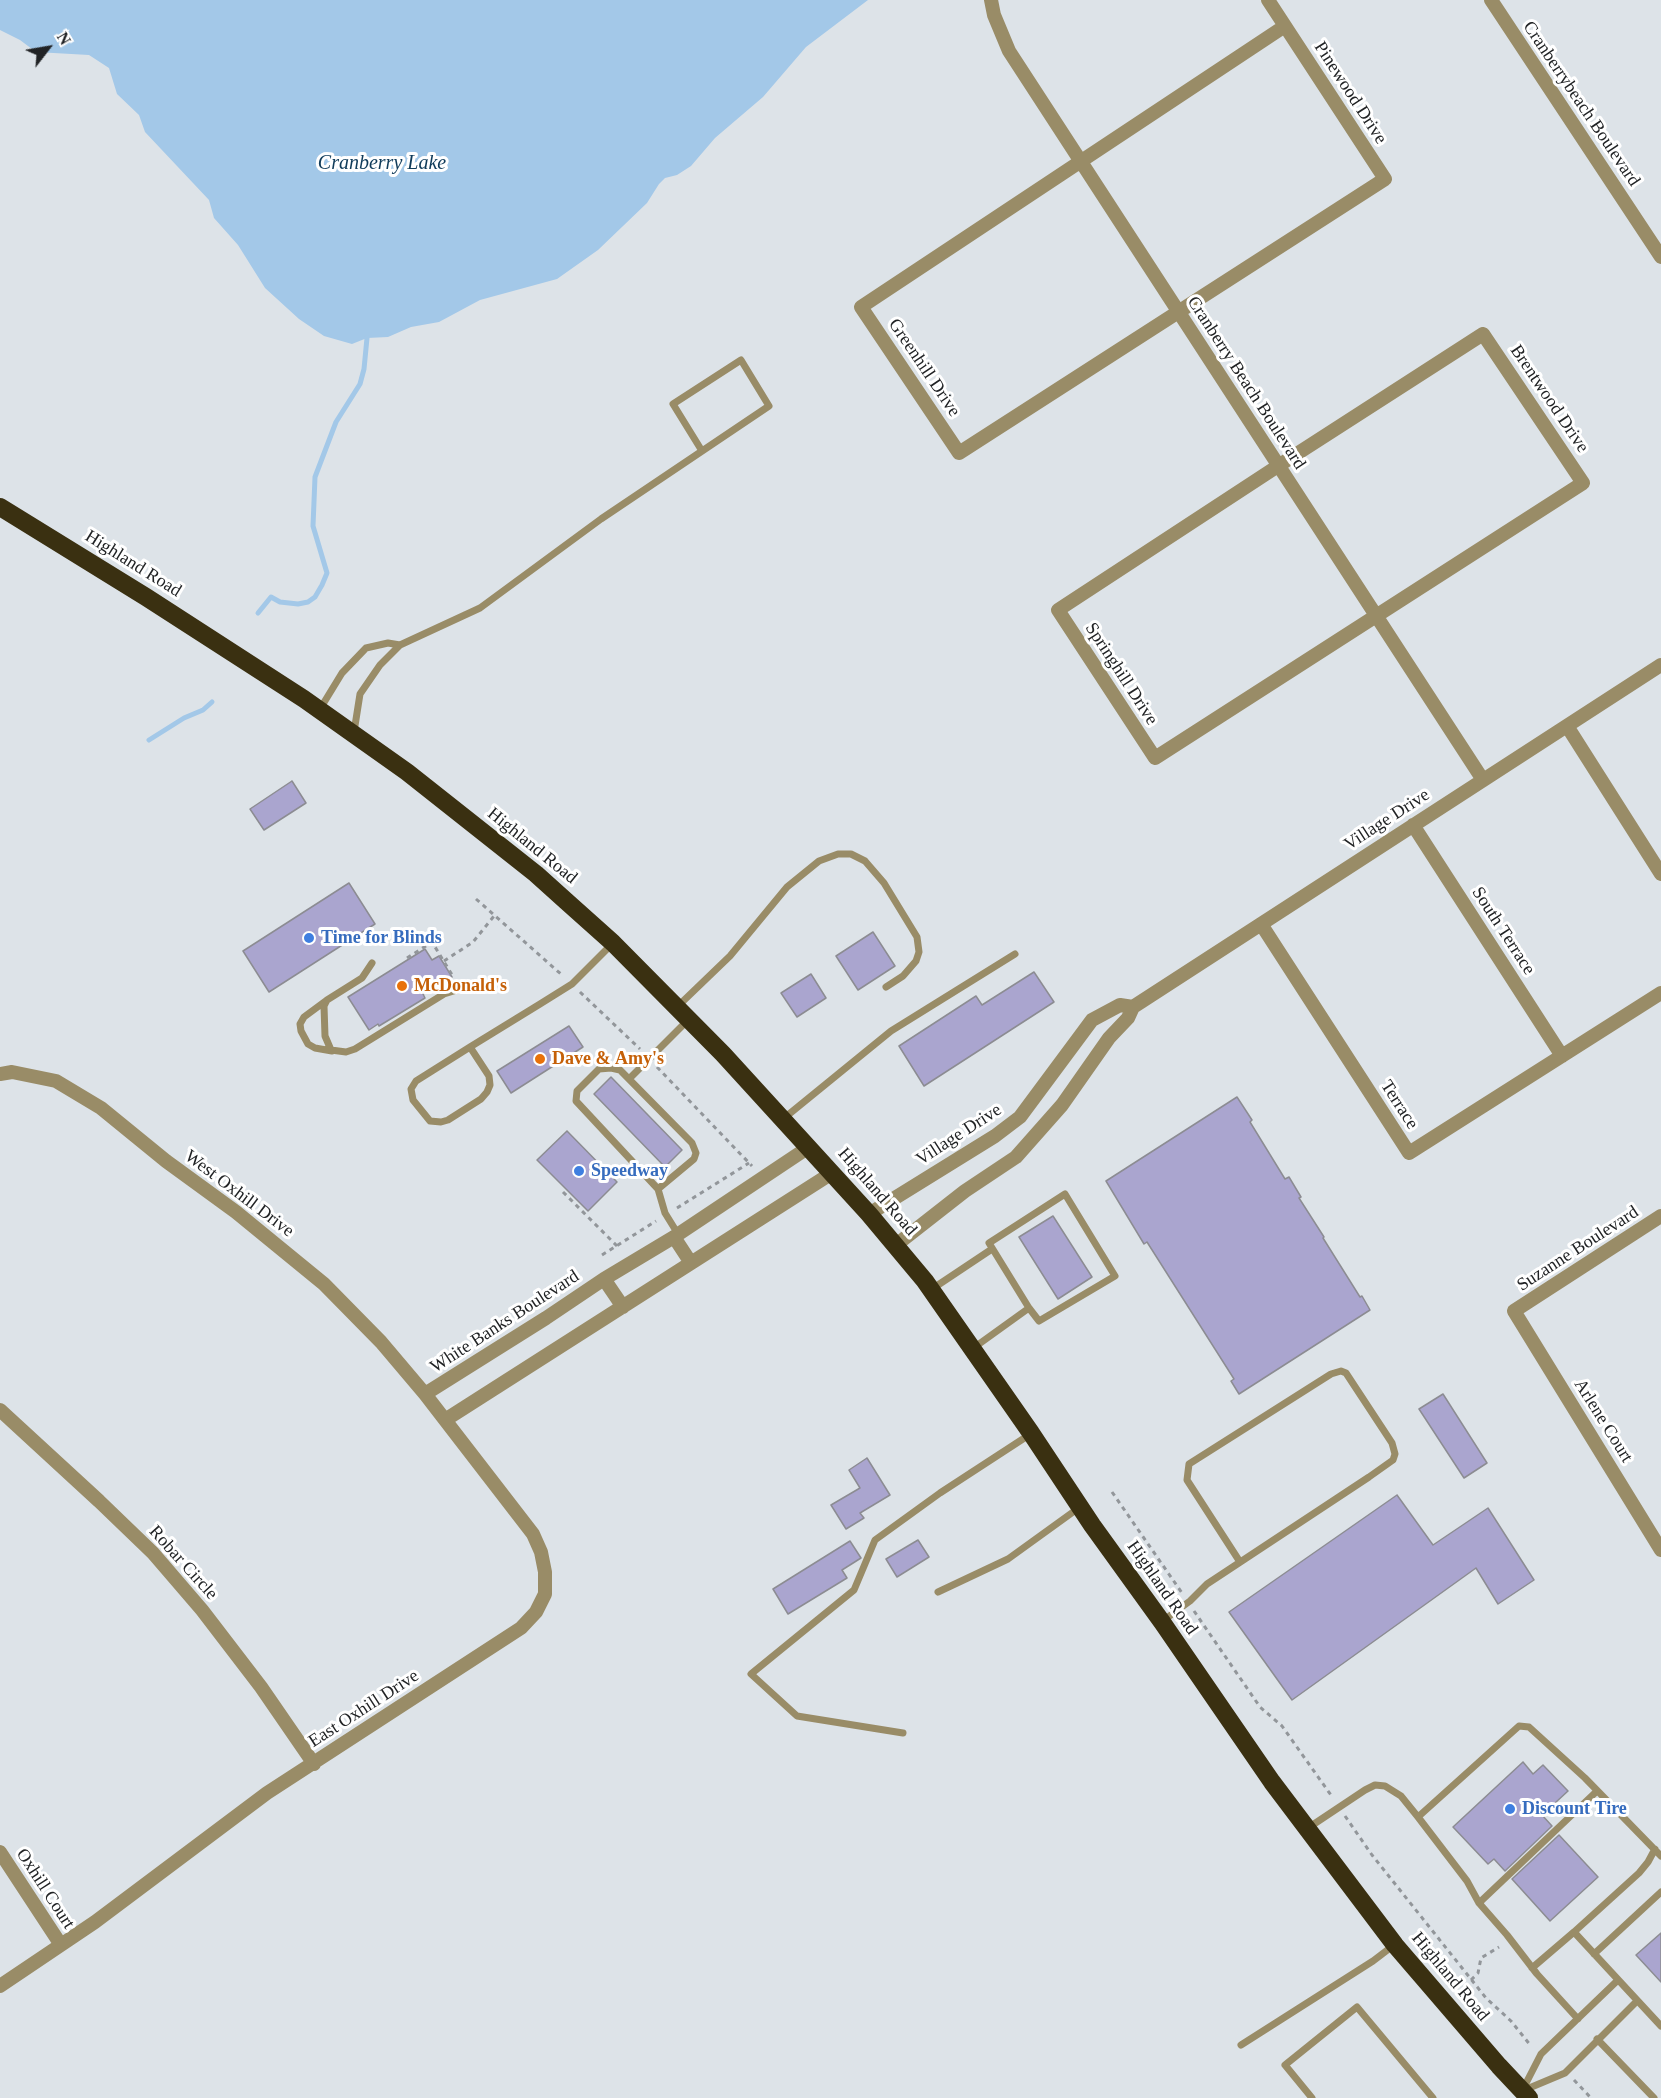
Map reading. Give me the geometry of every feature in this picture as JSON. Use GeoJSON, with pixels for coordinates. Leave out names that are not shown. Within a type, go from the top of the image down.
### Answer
{"type":"FeatureCollection","features":[{"type":"Feature","properties":{"kind":"highway","name":"Highland Road"},"geometry":{"type":"LineString","coordinates":[[0,507],[146,597],[354,732],[536,874],[613,943],[683,1013],[809,1147],[896,1245],[931,1290],[1213,1699],[1307,1829],[1395,1945],[1498,2066],[1527,2096]]}},
{"type":"Feature","properties":{"kind":"street","name":"Cranberry Beach Boulevard"},"geometry":{"type":"LineString","coordinates":[[991,0],[1009,51],[1483,780]]}},
{"type":"Feature","properties":{"kind":"street"},"geometry":{"type":"LineString","coordinates":[[1080,161],[1285,26],[1268,0]]}},
{"type":"Feature","properties":{"kind":"street","name":"Cranberrybeach Boulevard"},"geometry":{"type":"LineString","coordinates":[[1491,0],[1661,257]]}},
{"type":"Feature","properties":{"kind":"street","name":"Pinewood Drive"},"geometry":{"type":"LineString","coordinates":[[1178,312],[1385,179],[1285,26]]}},
{"type":"Feature","properties":{"kind":"street","name":"Greenhill Drive"},"geometry":{"type":"LineString","coordinates":[[1080,161],[861,307],[959,453],[1178,312]]}},
{"type":"Feature","properties":{"kind":"street","name":"Brentwood Drive"},"geometry":{"type":"LineString","coordinates":[[1278,466],[1483,334],[1583,483],[1376,617]]}},
{"type":"Feature","properties":{"kind":"street","name":"Springhill Drive"},"geometry":{"type":"LineString","coordinates":[[1278,466],[1058,610],[1155,758],[1376,617]]}},
{"type":"Feature","properties":{"kind":"street","name":"Village Drive"},"geometry":{"type":"LineString","coordinates":[[896,1245],[965,1191],[1016,1157],[1062,1105],[1109,1038],[1128,1018],[1133,1007],[1661,665]]}},
{"type":"Feature","properties":{"kind":"street"},"geometry":{"type":"LineString","coordinates":[[1567,726],[1661,874]]}},
{"type":"Feature","properties":{"kind":"street","name":"South Terrace"},"geometry":{"type":"LineString","coordinates":[[1413,825],[1562,1056]]}},
{"type":"Feature","properties":{"kind":"street","name":"Terrace"},"geometry":{"type":"LineString","coordinates":[[1261,924],[1409,1153],[1562,1056]]}},
{"type":"Feature","properties":{"kind":"street"},"geometry":{"type":"LineString","coordinates":[[1562,1056],[1661,993]]}},
{"type":"Feature","properties":{"kind":"street","name":"Village Drive"},"geometry":{"type":"LineString","coordinates":[[869,1214],[995,1136],[1020,1117],[1092,1020],[1120,1005],[1133,1007]]}},
{"type":"Feature","properties":{"kind":"street","name":"West Oxhill Drive"},"geometry":{"type":"LineString","coordinates":[[0,1074],[12,1072],[56,1081],[101,1108],[166,1161],[236,1212],[324,1284],[381,1342],[425,1394]]}},
{"type":"Feature","properties":{"kind":"street","name":"White Banks Boulevard"},"geometry":{"type":"LineString","coordinates":[[425,1394],[676,1235],[809,1147]]}},
{"type":"Feature","properties":{"kind":"street"},"geometry":{"type":"LineString","coordinates":[[445,1420],[832,1173]]}},
{"type":"Feature","properties":{"kind":"street","name":"Suzanne Boulevard"},"geometry":{"type":"LineString","coordinates":[[1514,1311],[1661,1216]]}},
{"type":"Feature","properties":{"kind":"street"},"geometry":{"type":"LineString","coordinates":[[676,1235],[691,1263]]}},
{"type":"Feature","properties":{"kind":"street","name":"White Banks Boulevard"},"geometry":{"type":"LineString","coordinates":[[604,1279],[623,1306]]}},
{"type":"Feature","properties":{"kind":"street","name":"Arlene Court"},"geometry":{"type":"LineString","coordinates":[[1514,1311],[1661,1550]]}},
{"type":"Feature","properties":{"kind":"street","name":"East Oxhill Drive"},"geometry":{"type":"LineString","coordinates":[[0,1986],[95,1922],[267,1793],[521,1628],[536,1612],[544,1594],[546,1572],[533,1534],[425,1394]]}},
{"type":"Feature","properties":{"kind":"street","name":"Robar Circle"},"geometry":{"type":"LineString","coordinates":[[0,1410],[99,1501],[167,1569],[202,1610],[261,1687],[314,1764]]}},
{"type":"Feature","properties":{"kind":"street","name":"Oxhill Court"},"geometry":{"type":"LineString","coordinates":[[0,1852],[61,1945]]}},
{"type":"Feature","properties":{"kind":"lane"},"geometry":{"type":"LineString","coordinates":[[354,732],[360,694],[380,665],[400,645],[480,608],[601,519],[769,406],[741,360],[673,404],[702,451]]}},
{"type":"Feature","properties":{"kind":"lane"},"geometry":{"type":"LineString","coordinates":[[320,709],[342,673],[366,648],[388,643],[400,645]]}},
{"type":"Feature","properties":{"kind":"lane"},"geometry":{"type":"LineString","coordinates":[[629,1079],[649,1058],[683,1013],[787,887],[819,861],[838,854],[851,854],[865,861],[884,883],[917,937],[919,951],[915,961],[903,976],[886,987]]}},
{"type":"Feature","properties":{"kind":"lane"},"geometry":{"type":"LineString","coordinates":[[470,1047],[489,1076],[490,1085],[487,1092],[481,1099],[448,1120],[430,1121],[413,1100],[411,1089],[416,1081],[470,1047],[572,984],[613,943]]}},
{"type":"Feature","properties":{"kind":"lane"},"geometry":{"type":"LineString","coordinates":[[783,1119],[891,1031],[1015,954]]}},
{"type":"Feature","properties":{"kind":"lane"},"geometry":{"type":"LineString","coordinates":[[372,963],[362,978],[304,1017],[300,1024],[301,1031],[308,1044],[315,1048],[338,1052],[355,1049],[444,994],[470,986]]}},
{"type":"Feature","properties":{"kind":"lane"},"geometry":{"type":"LineString","coordinates":[[327,1000],[323,1014],[325,1036],[331,1050],[338,1052]]}},
{"type":"Feature","properties":{"kind":"lane"},"geometry":{"type":"LineString","coordinates":[[658,1189],[694,1159],[696,1153],[693,1143],[620,1070],[598,1069],[577,1090],[576,1101],[658,1189],[665,1213],[676,1235]]}},
{"type":"Feature","properties":{"kind":"lane"},"geometry":{"type":"LineString","coordinates":[[1065,1194],[1115,1276],[1039,1321],[1029,1308],[989,1243],[1065,1194]]}},
{"type":"Feature","properties":{"kind":"lane"},"geometry":{"type":"LineString","coordinates":[[931,1290],[992,1249]]}},
{"type":"Feature","properties":{"kind":"lane"},"geometry":{"type":"LineString","coordinates":[[972,1349],[1029,1308]]}},
{"type":"Feature","properties":{"kind":"lane"},"geometry":{"type":"LineString","coordinates":[[1162,1622],[1208,1584],[1393,1460],[1395,1454],[1392,1443],[1346,1373],[1341,1371],[1330,1374],[1189,1464],[1187,1480],[1240,1562]]}},
{"type":"Feature","properties":{"kind":"lane"},"geometry":{"type":"LineString","coordinates":[[903,1733],[797,1716],[751,1674],[854,1590],[875,1540],[940,1493],[1031,1433]]}},
{"type":"Feature","properties":{"kind":"lane"},"geometry":{"type":"LineString","coordinates":[[938,1592],[1008,1559],[1080,1507]]}},
{"type":"Feature","properties":{"kind":"lane"},"geometry":{"type":"LineString","coordinates":[[1418,1817],[1519,1726],[1529,1727],[1661,1856]]}},
{"type":"Feature","properties":{"kind":"lane"},"geometry":{"type":"LineString","coordinates":[[1307,1829],[1376,1785],[1385,1786],[1401,1796],[1467,1881],[1479,1903],[1508,1935],[1532,1968],[1578,2019]]}},
{"type":"Feature","properties":{"kind":"lane"},"geometry":{"type":"LineString","coordinates":[[1479,1903],[1597,1791]]}},
{"type":"Feature","properties":{"kind":"lane"},"geometry":{"type":"LineString","coordinates":[[1532,1968],[1639,1873],[1648,1862],[1654,1849]]}},
{"type":"Feature","properties":{"kind":"lane"},"geometry":{"type":"LineString","coordinates":[[1594,1954],[1661,1892]]}},
{"type":"Feature","properties":{"kind":"lane"},"geometry":{"type":"LineString","coordinates":[[1574,1932],[1661,2026]]}},
{"type":"Feature","properties":{"kind":"lane"},"geometry":{"type":"LineString","coordinates":[[1241,2045],[1395,1945]]}},
{"type":"Feature","properties":{"kind":"lane"},"geometry":{"type":"LineString","coordinates":[[1527,2096],[1541,2054],[1618,1980]]}},
{"type":"Feature","properties":{"kind":"lane"},"geometry":{"type":"LineString","coordinates":[[1527,2096],[1565,2073],[1637,2001]]}},
{"type":"Feature","properties":{"kind":"lane"},"geometry":{"type":"LineString","coordinates":[[1312,2098],[1285,2065],[1357,2007],[1433,2098]]}},
{"type":"Feature","properties":{"kind":"lane"},"geometry":{"type":"LineString","coordinates":[[1597,2039],[1654,2098]]}},
{"type":"Feature","properties":{"kind":"path"},"geometry":{"type":"LineString","coordinates":[[476,899],[572,984],[649,1058],[765,1177]]}},
{"type":"Feature","properties":{"kind":"path"},"geometry":{"type":"LineString","coordinates":[[444,961],[473,942],[494,916]]}},
{"type":"Feature","properties":{"kind":"path"},"geometry":{"type":"LineString","coordinates":[[407,958],[432,942],[454,977],[444,984]]}},
{"type":"Feature","properties":{"kind":"path"},"geometry":{"type":"LineString","coordinates":[[563,1192],[616,1246]]}},
{"type":"Feature","properties":{"kind":"path"},"geometry":{"type":"LineString","coordinates":[[1112,1492],[1260,1707],[1282,1726],[1372,1855],[1485,1998],[1511,2021],[1532,2047]]}},
{"type":"Feature","properties":{"kind":"path"},"geometry":{"type":"LineString","coordinates":[[1471,1980],[1478,1973],[1481,1958],[1499,1947]]}},
{"type":"Feature","properties":{"kind":"path"},"geometry":{"type":"LineString","coordinates":[[1579,2084],[1591,2098]]}},
{"type":"Feature","properties":{"kind":"water","name":"Cranberry Lake"},"geometry":{"type":"Polygon","coordinates":[[[0,0],[868,0],[806,47],[763,97],[715,138],[691,166],[677,175],[665,178],[647,203],[598,250],[557,279],[480,300],[439,322],[411,327],[388,337],[367,338],[352,344],[324,336],[299,319],[265,288],[238,245],[214,218],[209,200],[145,132],[139,115],[117,94],[109,68],[89,55],[36,52],[20,40],[0,30],[0,0]]]}},
{"type":"Feature","properties":{"kind":"building"},"geometry":{"type":"Polygon","coordinates":[[[292,781],[306,803],[264,830],[250,809],[292,781]]]}},
{"type":"Feature","properties":{"kind":"building","name":"Time for Blinds"},"geometry":{"type":"Polygon","coordinates":[[[349,883],[375,924],[269,992],[243,951],[349,883]]]}},
{"type":"Feature","properties":{"kind":"building"},"geometry":{"type":"Polygon","coordinates":[[[873,932],[895,966],[858,990],[836,956],[873,932]]]}},
{"type":"Feature","properties":{"kind":"building","name":"McDonald's"},"geometry":{"type":"Polygon","coordinates":[[[425,949],[432,960],[439,956],[452,977],[423,994],[425,998],[369,1030],[348,997],[425,949]]]}},
{"type":"Feature","properties":{"kind":"building"},"geometry":{"type":"Polygon","coordinates":[[[1034,972],[1054,1002],[924,1086],[899,1046],[976,996],[982,1005],[1034,972]]]}},
{"type":"Feature","properties":{"kind":"building"},"geometry":{"type":"Polygon","coordinates":[[[811,974],[826,998],[797,1017],[781,993],[811,974]]]}},
{"type":"Feature","properties":{"kind":"building","name":"Dave & Amy's"},"geometry":{"type":"Polygon","coordinates":[[[569,1026],[583,1047],[511,1093],[497,1071],[569,1026]]]}},
{"type":"Feature","properties":{"kind":"building"},"geometry":{"type":"Polygon","coordinates":[[[611,1077],[682,1150],[665,1167],[594,1094],[611,1077]]]}},
{"type":"Feature","properties":{"kind":"building"},"geometry":{"type":"Polygon","coordinates":[[[1237,1097],[1285,1179],[1289,1177],[1323,1238],[1370,1310],[1239,1394],[1231,1381],[1234,1379],[1147,1242],[1144,1244],[1106,1181],[1237,1097]]]}},
{"type":"Feature","properties":{"kind":"building"},"geometry":{"type":"Polygon","coordinates":[[[567,1131],[617,1182],[588,1211],[537,1160],[567,1131]]]}},
{"type":"Feature","properties":{"kind":"building"},"geometry":{"type":"Polygon","coordinates":[[[1053,1216],[1092,1277],[1058,1299],[1019,1237],[1053,1216]]]}},
{"type":"Feature","properties":{"kind":"building"},"geometry":{"type":"Polygon","coordinates":[[[1443,1394],[1487,1463],[1464,1478],[1419,1409],[1443,1394]]]}},
{"type":"Feature","properties":{"kind":"building"},"geometry":{"type":"Polygon","coordinates":[[[867,1458],[890,1495],[860,1513],[864,1518],[846,1529],[831,1505],[860,1488],[849,1470],[867,1458]]]}},
{"type":"Feature","properties":{"kind":"building"},"geometry":{"type":"Polygon","coordinates":[[[1397,1495],[1433,1545],[1488,1508],[1534,1580],[1498,1604],[1476,1568],[1292,1700],[1229,1612],[1397,1495]]]}},
{"type":"Feature","properties":{"kind":"building"},"geometry":{"type":"Polygon","coordinates":[[[918,1540],[929,1557],[897,1577],[886,1559],[918,1540]]]}},
{"type":"Feature","properties":{"kind":"building"},"geometry":{"type":"Polygon","coordinates":[[[850,1541],[861,1558],[842,1570],[847,1578],[788,1614],[773,1589],[850,1541]]]}},
{"type":"Feature","properties":{"kind":"building","name":"Discount Tire"},"geometry":{"type":"Polygon","coordinates":[[[1523,1762],[1533,1774],[1543,1765],[1568,1791],[1542,1815],[1552,1826],[1505,1871],[1494,1859],[1488,1864],[1453,1827],[1523,1762]]]}},
{"type":"Feature","properties":{"kind":"building"},"geometry":{"type":"Polygon","coordinates":[[[1559,1835],[1598,1877],[1550,1921],[1512,1879],[1559,1835]]]}},
{"type":"Feature","properties":{"kind":"building"},"geometry":{"type":"Polygon","coordinates":[[[1661,1933],[1661,1982],[1636,1955],[1661,1933]]]}},
{"type":"Feature","properties":{"kind":"waterway"},"geometry":{"type":"LineString","coordinates":[[258,613],[271,597],[280,602],[298,604],[308,602],[315,597],[327,573],[313,526],[315,477],[336,422],[360,384],[367,338]]}},
{"type":"Feature","properties":{"kind":"waterway"},"geometry":{"type":"LineString","coordinates":[[149,740],[184,718],[203,710],[212,702]]}},
{"type":"Feature","properties":{"kind":"place","name":"Time for Blinds"},"geometry":{"type":"Point","coordinates":[309,938]}},
{"type":"Feature","properties":{"kind":"place","name":"McDonald's"},"geometry":{"type":"Point","coordinates":[402,986]}},
{"type":"Feature","properties":{"kind":"place","name":"Dave & Amy's"},"geometry":{"type":"Point","coordinates":[540,1059]}},
{"type":"Feature","properties":{"kind":"place","name":"Speedway"},"geometry":{"type":"Point","coordinates":[579,1171]}},
{"type":"Feature","properties":{"kind":"place","name":"Discount Tire"},"geometry":{"type":"Point","coordinates":[1510,1809]}}]}
